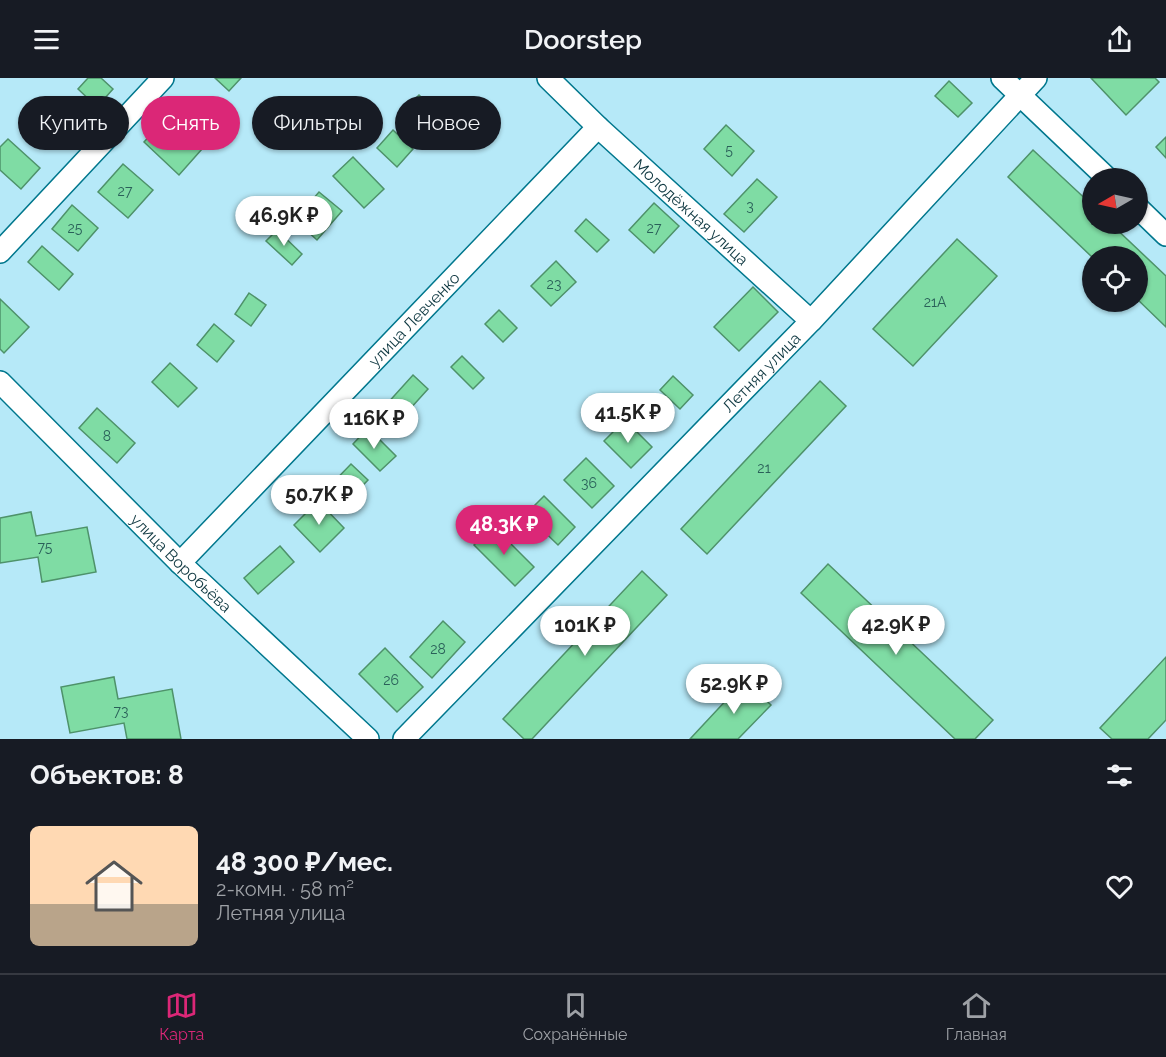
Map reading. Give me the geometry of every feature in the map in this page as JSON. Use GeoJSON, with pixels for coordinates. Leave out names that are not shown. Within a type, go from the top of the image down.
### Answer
{"type":"FeatureCollection","features":[{"type":"Feature","properties":{"kind":"street"},"geometry":{"type":"LineString","coordinates":[[0,252],[163,78]]}},
{"type":"Feature","properties":{"kind":"street","name":"Молодёжная улица"},"geometry":{"type":"LineString","coordinates":[[548,78],[598,127],[811,321]]}},
{"type":"Feature","properties":{"kind":"street"},"geometry":{"type":"LineString","coordinates":[[1002,78],[1097,168]]}},
{"type":"Feature","properties":{"kind":"street","name":"Летняя улица"},"geometry":{"type":"LineString","coordinates":[[404,739],[811,321],[1036,78]]}},
{"type":"Feature","properties":{"kind":"street","name":"улица Левченко"},"geometry":{"type":"LineString","coordinates":[[180,563],[598,127]]}},
{"type":"Feature","properties":{"kind":"street"},"geometry":{"type":"LineString","coordinates":[[1148,218],[1166,235]]}},
{"type":"Feature","properties":{"kind":"street","name":"улица Воробьёва"},"geometry":{"type":"LineString","coordinates":[[0,382],[180,563],[368,739]]}},
{"type":"Feature","properties":{"kind":"building"},"geometry":{"type":"Polygon","coordinates":[[[88,78],[101,78],[113,89],[107,96],[85,96],[78,89],[88,78]]]}},
{"type":"Feature","properties":{"kind":"building"},"geometry":{"type":"Polygon","coordinates":[[[215,78],[241,78],[229,91],[215,78]]]}},
{"type":"Feature","properties":{"kind":"building"},"geometry":{"type":"Polygon","coordinates":[[[1091,78],[1155,78],[1159,82],[1126,115],[1091,78]]]}},
{"type":"Feature","properties":{"kind":"building"},"geometry":{"type":"Polygon","coordinates":[[[949,81],[972,103],[958,117],[935,96],[949,81]]]}},
{"type":"Feature","properties":{"kind":"building"},"geometry":{"type":"Polygon","coordinates":[[[726,125],[754,151],[732,176],[704,149],[726,125]]]}},
{"type":"Feature","properties":{"kind":"building"},"geometry":{"type":"Polygon","coordinates":[[[393,130],[395,132],[395,150],[412,150],[397,167],[379,150],[383,150],[383,141],[393,130]]]}},
{"type":"Feature","properties":{"kind":"building"},"geometry":{"type":"Polygon","coordinates":[[[1166,137],[1166,158],[1156,147],[1166,137]]]}},
{"type":"Feature","properties":{"kind":"building"},"geometry":{"type":"Polygon","coordinates":[[[8,139],[40,168],[21,189],[0,170],[0,147],[8,139]]]}},
{"type":"Feature","properties":{"kind":"building"},"geometry":{"type":"Polygon","coordinates":[[[152,150],[201,150],[179,175],[152,150]]]}},
{"type":"Feature","properties":{"kind":"building"},"geometry":{"type":"Polygon","coordinates":[[[1033,150],[1082,196],[1082,234],[1122,234],[1134,246],[1082,247],[1008,177],[1033,150]]]}},
{"type":"Feature","properties":{"kind":"building"},"geometry":{"type":"Polygon","coordinates":[[[353,157],[384,189],[364,208],[333,176],[353,157]]]}},
{"type":"Feature","properties":{"kind":"building"},"geometry":{"type":"Polygon","coordinates":[[[123,164],[153,190],[128,218],[98,192],[123,164]]]}},
{"type":"Feature","properties":{"kind":"building"},"geometry":{"type":"Polygon","coordinates":[[[757,179],[777,197],[744,232],[724,214],[757,179]]]}},
{"type":"Feature","properties":{"kind":"building"},"geometry":{"type":"Polygon","coordinates":[[[319,192],[342,211],[317,240],[295,220],[319,192]]]}},
{"type":"Feature","properties":{"kind":"building"},"geometry":{"type":"Polygon","coordinates":[[[654,203],[679,226],[654,253],[629,230],[654,203]]]}},
{"type":"Feature","properties":{"kind":"building"},"geometry":{"type":"Polygon","coordinates":[[[72,205],[98,228],[78,251],[52,229],[72,205]]]}},
{"type":"Feature","properties":{"kind":"building"},"geometry":{"type":"Polygon","coordinates":[[[586,219],[609,240],[597,252],[575,231],[586,219]]]}},
{"type":"Feature","properties":{"kind":"building"},"geometry":{"type":"Polygon","coordinates":[[[277,230],[302,254],[292,265],[266,241],[277,230]]]}},
{"type":"Feature","properties":{"kind":"building"},"geometry":{"type":"Polygon","coordinates":[[[957,239],[997,276],[913,366],[873,329],[957,239]]]}},
{"type":"Feature","properties":{"kind":"building"},"geometry":{"type":"Polygon","coordinates":[[[42,246],[73,274],[59,290],[28,262],[42,246]]]}},
{"type":"Feature","properties":{"kind":"building"},"geometry":{"type":"Polygon","coordinates":[[[1148,259],[1166,276],[1166,327],[1148,310],[1148,259]]]}},
{"type":"Feature","properties":{"kind":"building"},"geometry":{"type":"Polygon","coordinates":[[[556,261],[576,282],[551,306],[531,286],[556,261]]]}},
{"type":"Feature","properties":{"kind":"building"},"geometry":{"type":"Polygon","coordinates":[[[753,287],[778,312],[739,351],[714,327],[753,287]]]}},
{"type":"Feature","properties":{"kind":"building"},"geometry":{"type":"Polygon","coordinates":[[[249,293],[266,305],[251,326],[235,314],[249,293]]]}},
{"type":"Feature","properties":{"kind":"building"},"geometry":{"type":"Polygon","coordinates":[[[0,299],[29,327],[4,353],[0,349],[0,299]]]}},
{"type":"Feature","properties":{"kind":"building"},"geometry":{"type":"Polygon","coordinates":[[[499,310],[517,328],[503,342],[485,324],[499,310]]]}},
{"type":"Feature","properties":{"kind":"building"},"geometry":{"type":"Polygon","coordinates":[[[214,324],[234,341],[217,362],[197,345],[214,324]]]}},
{"type":"Feature","properties":{"kind":"building"},"geometry":{"type":"Polygon","coordinates":[[[462,356],[484,378],[473,389],[451,367],[462,356]]]}},
{"type":"Feature","properties":{"kind":"building"},"geometry":{"type":"Polygon","coordinates":[[[170,363],[197,388],[178,407],[152,382],[170,363]]]}},
{"type":"Feature","properties":{"kind":"building"},"geometry":{"type":"Polygon","coordinates":[[[413,375],[428,389],[400,420],[385,406],[413,375]]]}},
{"type":"Feature","properties":{"kind":"building"},"geometry":{"type":"Polygon","coordinates":[[[673,376],[693,395],[680,409],[660,390],[673,376]]]}},
{"type":"Feature","properties":{"kind":"building"},"geometry":{"type":"Polygon","coordinates":[[[820,381],[846,406],[707,554],[681,529],[820,381]]]}},
{"type":"Feature","properties":{"kind":"building"},"geometry":{"type":"Polygon","coordinates":[[[97,408],[135,443],[117,463],[79,428],[97,408]]]}},
{"type":"Feature","properties":{"kind":"building"},"geometry":{"type":"Polygon","coordinates":[[[625,420],[652,447],[631,468],[604,441],[625,420]]]}},
{"type":"Feature","properties":{"kind":"building"},"geometry":{"type":"Polygon","coordinates":[[[368,428],[396,456],[380,471],[353,444],[368,428]]]}},
{"type":"Feature","properties":{"kind":"building"},"geometry":{"type":"Polygon","coordinates":[[[586,458],[614,486],[592,508],[564,480],[586,458]]]}},
{"type":"Feature","properties":{"kind":"building"},"geometry":{"type":"Polygon","coordinates":[[[351,464],[368,480],[337,512],[321,495],[351,464]]]}},
{"type":"Feature","properties":{"kind":"building"},"geometry":{"type":"Polygon","coordinates":[[[544,496],[575,527],[558,545],[526,514],[544,496]]]}},
{"type":"Feature","properties":{"kind":"building"},"geometry":{"type":"Polygon","coordinates":[[[318,501],[344,528],[320,552],[294,525],[318,501]]]}},
{"type":"Feature","properties":{"kind":"building"},"geometry":{"type":"Polygon","coordinates":[[[31,512],[36,536],[87,527],[96,572],[42,582],[38,557],[0,563],[0,518],[31,512]]]}},
{"type":"Feature","properties":{"kind":"building"},"geometry":{"type":"Polygon","coordinates":[[[493,526],[534,567],[515,586],[474,545],[493,526]]]}},
{"type":"Feature","properties":{"kind":"building"},"geometry":{"type":"Polygon","coordinates":[[[280,546],[294,562],[258,594],[244,578],[280,546]]]}},
{"type":"Feature","properties":{"kind":"building"},"geometry":{"type":"Polygon","coordinates":[[[828,564],[993,720],[975,739],[955,739],[801,593],[828,564]]]}},
{"type":"Feature","properties":{"kind":"building"},"geometry":{"type":"Polygon","coordinates":[[[642,571],[667,595],[532,739],[524,739],[503,719],[642,571]]]}},
{"type":"Feature","properties":{"kind":"building"},"geometry":{"type":"Polygon","coordinates":[[[443,621],[465,642],[432,678],[410,657],[443,621]]]}},
{"type":"Feature","properties":{"kind":"building"},"geometry":{"type":"Polygon","coordinates":[[[385,648],[423,687],[397,712],[359,674],[385,648]]]}},
{"type":"Feature","properties":{"kind":"building"},"geometry":{"type":"Polygon","coordinates":[[[1166,657],[1166,720],[1148,739],[1112,739],[1100,728],[1166,657]]]}},
{"type":"Feature","properties":{"kind":"building"},"geometry":{"type":"Polygon","coordinates":[[[114,677],[118,699],[172,689],[181,739],[127,739],[124,723],[70,733],[61,687],[114,677]]]}},
{"type":"Feature","properties":{"kind":"building"},"geometry":{"type":"Polygon","coordinates":[[[745,680],[771,705],[738,739],[690,739],[745,680]]]}}]}
